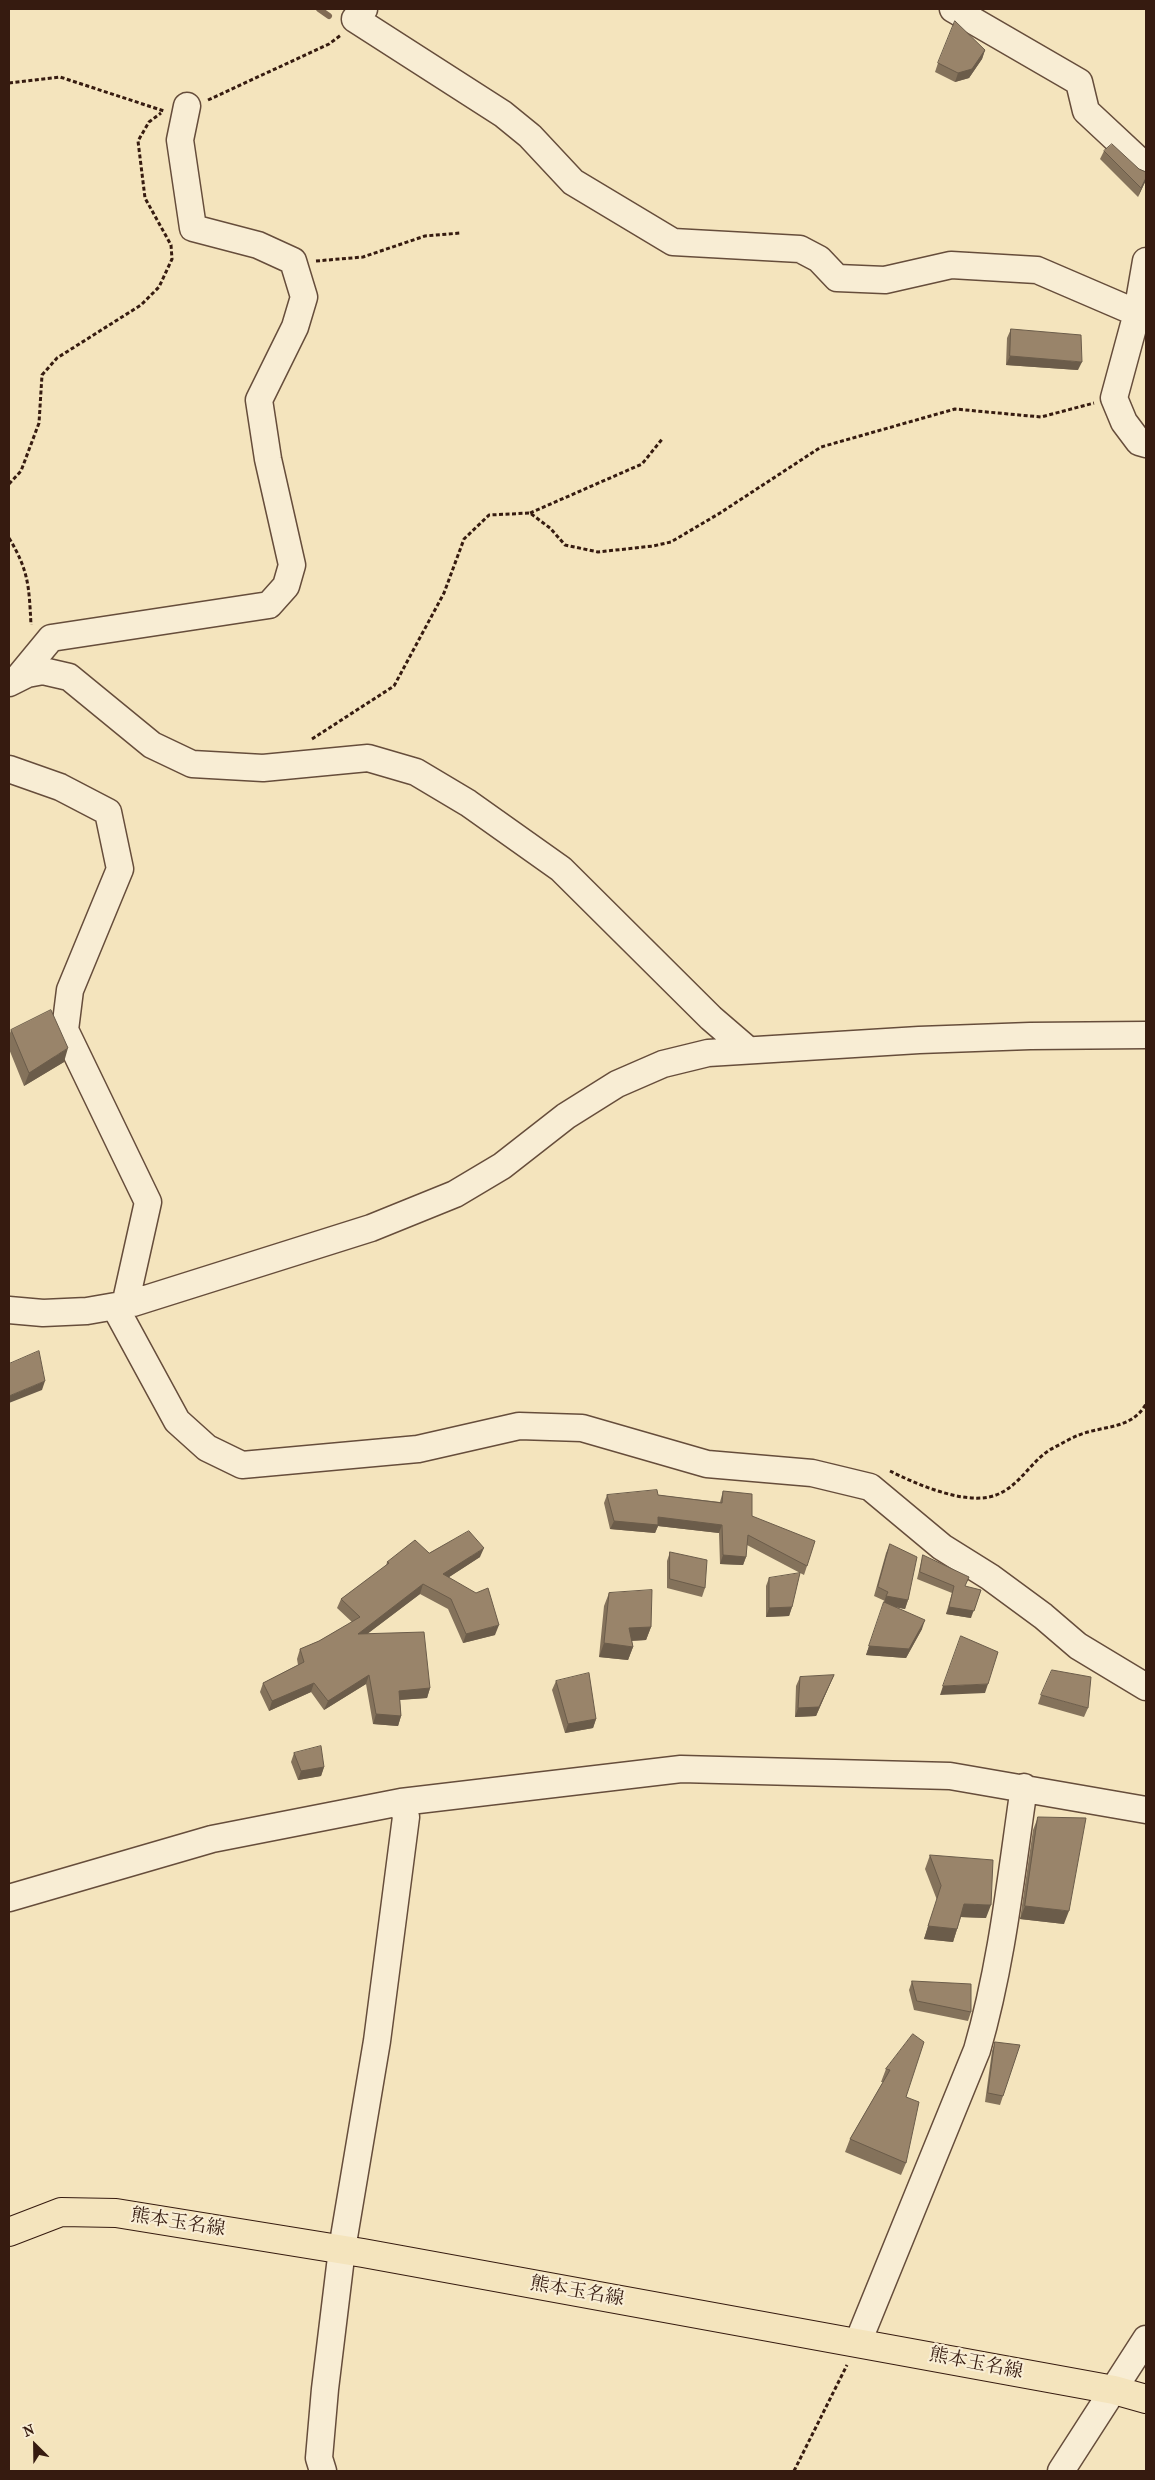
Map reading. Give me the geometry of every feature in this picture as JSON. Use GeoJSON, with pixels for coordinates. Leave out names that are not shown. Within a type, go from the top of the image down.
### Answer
{"type":"FeatureCollection","features":[{"type":"Feature","properties":{"kind":"main road","name":"熊本玉名線"},"geometry":{"type":"LineString","coordinates":[[9,2232],[61,2212],[116,2213],[342,2249],[858,2342],[1114,2390],[1146,2399]]}},
{"type":"Feature","properties":{"kind":"street"},"geometry":{"type":"LineString","coordinates":[[953,9],[1079,82],[1086,111],[1137,152],[1146,167]]}},
{"type":"Feature","properties":{"kind":"street"},"geometry":{"type":"LineString","coordinates":[[360,14],[502,114],[530,136],[573,182],[673,242],[800,249],[818,259],[837,278],[885,280],[951,265],[1036,270],[1137,313]]}},
{"type":"Feature","properties":{"kind":"street"},"geometry":{"type":"LineString","coordinates":[[13,681],[51,638],[268,605],[286,586],[292,565],[268,459],[259,400],[295,327],[304,297],[293,261],[258,245],[193,228],[175,109]]}},
{"type":"Feature","properties":{"kind":"street"},"geometry":{"type":"LineString","coordinates":[[1146,261],[1137,313],[1114,398],[1124,422],[1138,442],[1146,444]]}},
{"type":"Feature","properties":{"kind":"street"},"geometry":{"type":"LineString","coordinates":[[13,681],[27,674],[44,671],[70,677],[152,745],[192,764],[263,768],[368,758],[416,772],[468,803],[561,869],[712,1018],[747,1049]]}},
{"type":"Feature","properties":{"kind":"street"},"geometry":{"type":"LineString","coordinates":[[9,769],[60,787],[108,812],[120,868],[70,990],[65,1030],[148,1202],[120,1306],[177,1422],[206,1448],[242,1465],[418,1449],[519,1426],[582,1428],[707,1464],[812,1473],[870,1487],[942,1547],[990,1577],[1043,1616],[1078,1646],[1146,1687]]}},
{"type":"Feature","properties":{"kind":"street"},"geometry":{"type":"LineString","coordinates":[[9,1310],[44,1312],[120,1306],[371,1228],[455,1194],[502,1166],[566,1116],[617,1084],[663,1064],[708,1053],[747,1049],[1030,1036],[1146,1035]]}},
{"type":"Feature","properties":{"kind":"street"},"geometry":{"type":"LineString","coordinates":[[9,1898],[212,1839],[401,1802],[681,1769],[950,1776],[1024,1787],[1146,1810]]}},
{"type":"Feature","properties":{"kind":"street"},"geometry":{"type":"LineString","coordinates":[[858,2342],[977,2050],[991,2003],[1002,1944],[1024,1787]]}},
{"type":"Feature","properties":{"kind":"street"},"geometry":{"type":"LineString","coordinates":[[323,2471],[319,2458],[324,2388],[342,2249],[377,2041],[406,1817],[401,1802]]}},
{"type":"Feature","properties":{"kind":"street"},"geometry":{"type":"LineString","coordinates":[[1061,2471],[1146,2340]]}},
{"type":"Feature","properties":{"kind":"path"},"geometry":{"type":"LineString","coordinates":[[9,484],[20,471],[38,423],[42,375],[57,358],[141,305],[160,287],[172,259],[171,245],[145,198],[138,141],[149,122],[175,109],[215,98],[329,44],[345,32],[360,14]]}},
{"type":"Feature","properties":{"kind":"path"},"geometry":{"type":"LineString","coordinates":[[9,82],[60,77],[175,109]]}},
{"type":"Feature","properties":{"kind":"path"},"geometry":{"type":"LineString","coordinates":[[293,261],[363,257],[425,236],[460,233]]}},
{"type":"Feature","properties":{"kind":"path"},"geometry":{"type":"LineString","coordinates":[[530,513],[550,528],[565,545],[598,552],[653,546],[671,542],[720,513],[821,447],[955,409],[1041,417],[1114,398]]}},
{"type":"Feature","properties":{"kind":"path"},"geometry":{"type":"LineString","coordinates":[[307,743],[394,686],[444,592],[464,539],[489,515],[530,513],[642,464],[663,438]]}},
{"type":"Feature","properties":{"kind":"path"},"geometry":{"type":"LineString","coordinates":[[9,538],[21,558],[29,581],[31,627]]}},
{"type":"Feature","properties":{"kind":"path"},"geometry":{"type":"LineString","coordinates":[[884,1468],[910,1481],[966,1498],[990,1497],[1013,1486],[1052,1448],[1080,1434],[1126,1424],[1140,1415],[1146,1404]]}},
{"type":"Feature","properties":{"kind":"path"},"geometry":{"type":"LineString","coordinates":[[794,2471],[858,2342]]}},
{"type":"Feature","properties":{"kind":"building"},"geometry":{"type":"Polygon","coordinates":[[[955,21],[985,50],[972,69],[958,73],[938,63],[955,21]]]}},
{"type":"Feature","properties":{"kind":"building"},"geometry":{"type":"Polygon","coordinates":[[[1112,144],[1139,169],[1146,172],[1146,178],[1141,188],[1104,151],[1112,144]]]}},
{"type":"Feature","properties":{"kind":"building"},"geometry":{"type":"Polygon","coordinates":[[[1011,329],[1081,335],[1082,362],[1010,356],[1011,329]]]}},
{"type":"Feature","properties":{"kind":"building"},"geometry":{"type":"Polygon","coordinates":[[[51,1010],[68,1048],[29,1073],[11,1030],[51,1010]]]}},
{"type":"Feature","properties":{"kind":"building"},"geometry":{"type":"Polygon","coordinates":[[[39,1351],[45,1381],[9,1396],[9,1364],[39,1351]]]}},
{"type":"Feature","properties":{"kind":"building"},"geometry":{"type":"Polygon","coordinates":[[[657,1490],[658,1495],[722,1503],[723,1491],[752,1494],[752,1516],[815,1541],[807,1566],[748,1535],[746,1557],[723,1555],[722,1525],[658,1517],[658,1525],[614,1521],[607,1495],[657,1490]]]}},
{"type":"Feature","properties":{"kind":"building"},"geometry":{"type":"Polygon","coordinates":[[[469,1531],[484,1548],[443,1574],[476,1593],[488,1588],[499,1625],[466,1634],[451,1599],[423,1584],[358,1634],[424,1632],[430,1688],[399,1691],[401,1716],[376,1714],[369,1675],[328,1701],[314,1683],[272,1701],[263,1683],[304,1662],[300,1649],[319,1641],[360,1617],[341,1599],[389,1563],[387,1562],[415,1540],[429,1553],[469,1531]]]}},
{"type":"Feature","properties":{"kind":"building"},"geometry":{"type":"Polygon","coordinates":[[[890,1544],[917,1557],[908,1600],[886,1596],[888,1592],[878,1587],[890,1544]]]}},
{"type":"Feature","properties":{"kind":"building"},"geometry":{"type":"Polygon","coordinates":[[[670,1552],[707,1560],[705,1588],[670,1579],[670,1552]]]}},
{"type":"Feature","properties":{"kind":"building"},"geometry":{"type":"Polygon","coordinates":[[[923,1555],[969,1577],[965,1586],[981,1590],[974,1611],[949,1607],[954,1586],[920,1572],[923,1555]]]}},
{"type":"Feature","properties":{"kind":"building"},"geometry":{"type":"Polygon","coordinates":[[[800,1573],[792,1607],[769,1608],[769,1578],[800,1573]]]}},
{"type":"Feature","properties":{"kind":"building"},"geometry":{"type":"Polygon","coordinates":[[[652,1590],[651,1627],[629,1628],[633,1647],[604,1643],[609,1593],[652,1590]]]}},
{"type":"Feature","properties":{"kind":"building"},"geometry":{"type":"Polygon","coordinates":[[[884,1602],[925,1620],[909,1649],[869,1646],[884,1602]]]}},
{"type":"Feature","properties":{"kind":"building"},"geometry":{"type":"Polygon","coordinates":[[[961,1636],[998,1652],[988,1684],[943,1686],[961,1636]]]}},
{"type":"Feature","properties":{"kind":"building"},"geometry":{"type":"Polygon","coordinates":[[[1052,1670],[1091,1677],[1088,1708],[1041,1695],[1052,1670]]]}},
{"type":"Feature","properties":{"kind":"building"},"geometry":{"type":"Polygon","coordinates":[[[589,1673],[596,1719],[568,1724],[556,1681],[589,1673]]]}},
{"type":"Feature","properties":{"kind":"building"},"geometry":{"type":"Polygon","coordinates":[[[834,1675],[819,1707],[798,1708],[800,1677],[834,1675]]]}},
{"type":"Feature","properties":{"kind":"building"},"geometry":{"type":"Polygon","coordinates":[[[321,1746],[324,1767],[301,1771],[294,1753],[321,1746]]]}},
{"type":"Feature","properties":{"kind":"building"},"geometry":{"type":"Polygon","coordinates":[[[1038,1817],[1086,1818],[1069,1911],[1025,1906],[1038,1817]]]}},
{"type":"Feature","properties":{"kind":"building"},"geometry":{"type":"Polygon","coordinates":[[[930,1855],[993,1860],[991,1905],[964,1904],[957,1929],[928,1926],[941,1886],[930,1855]]]}},
{"type":"Feature","properties":{"kind":"building"},"geometry":{"type":"Polygon","coordinates":[[[912,1981],[971,1984],[971,2012],[917,2001],[912,1981]]]}},
{"type":"Feature","properties":{"kind":"building"},"geometry":{"type":"Polygon","coordinates":[[[913,2034],[924,2042],[906,2097],[919,2102],[906,2163],[850,2139],[890,2070],[886,2069],[913,2034]]]}},
{"type":"Feature","properties":{"kind":"building"},"geometry":{"type":"Polygon","coordinates":[[[995,2042],[1020,2045],[1003,2096],[988,2093],[995,2042]]]}},
{"type":"Feature","properties":{"kind":"waterway"},"geometry":{"type":"LineString","coordinates":[[319,9],[329,16]]}}]}
